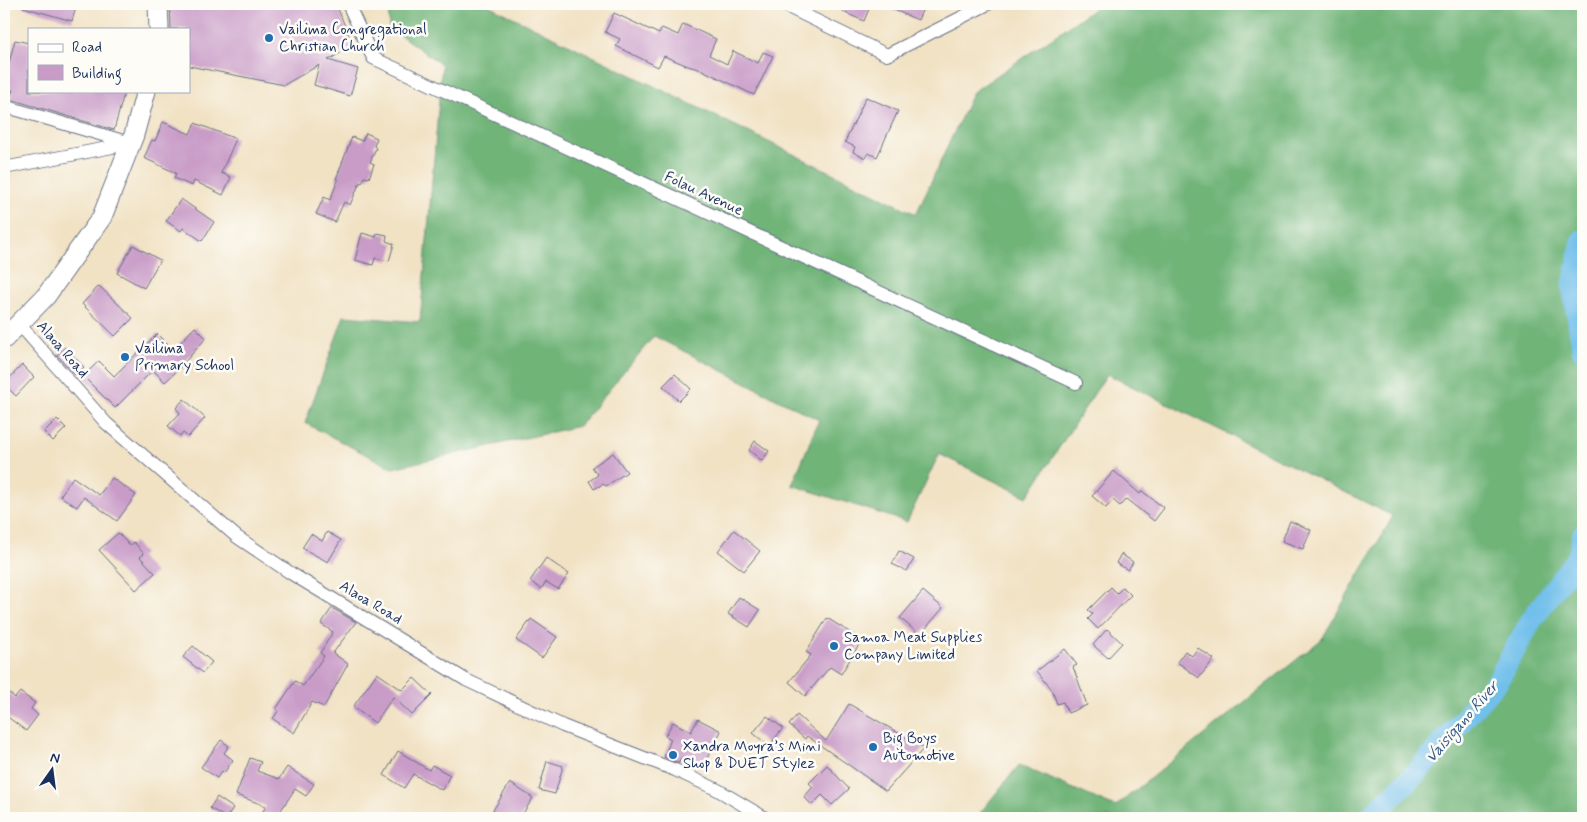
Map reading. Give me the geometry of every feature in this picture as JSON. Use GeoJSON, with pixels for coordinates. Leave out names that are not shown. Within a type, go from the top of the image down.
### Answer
{"type":"FeatureCollection","features":[{"type":"Feature","properties":{"kind":"main road"},"geometry":{"type":"LineString","coordinates":[[158,4],[159,28]]}},
{"type":"Feature","properties":{"kind":"main road"},"geometry":{"type":"LineString","coordinates":[[4,339],[20,325],[46,296],[102,217],[130,143],[146,92]]}},
{"type":"Feature","properties":{"kind":"street","name":"Folau Avenue"},"geometry":{"type":"LineString","coordinates":[[348,4],[373,58],[1076,383]]}},
{"type":"Feature","properties":{"kind":"street"},"geometry":{"type":"LineString","coordinates":[[782,4],[887,55],[988,4]]}},
{"type":"Feature","properties":{"kind":"street"},"geometry":{"type":"LineString","coordinates":[[4,106],[130,143]]}},
{"type":"Feature","properties":{"kind":"street"},"geometry":{"type":"LineString","coordinates":[[4,168],[130,143]]}},
{"type":"Feature","properties":{"kind":"street","name":"Alaoa Road"},"geometry":{"type":"LineString","coordinates":[[20,325],[106,423],[237,537],[276,563],[466,680],[563,726],[675,770],[718,790],[765,818]]}},
{"type":"Feature","properties":{"kind":"green space"},"geometry":{"type":"Polygon","coordinates":[[[388,4],[486,4],[916,214],[973,92],[1101,4],[1583,4],[1583,818],[976,818],[1019,765],[1115,807],[1322,639],[1393,516],[1107,374],[1027,497],[939,454],[907,522],[792,485],[819,420],[654,336],[579,426],[392,468],[305,423],[344,316],[420,322],[442,65],[389,27],[388,4]]]}},
{"type":"Feature","properties":{"kind":"building"},"geometry":{"type":"Polygon","coordinates":[[[23,4],[77,4],[72,21],[23,7],[23,4]]]}},
{"type":"Feature","properties":{"kind":"building","name":"Vailima Congregational Christian Church"},"geometry":{"type":"Polygon","coordinates":[[[170,4],[336,4],[353,46],[328,60],[358,69],[350,96],[314,85],[319,65],[284,85],[190,66],[190,28],[171,28],[170,4]]]}},
{"type":"Feature","properties":{"kind":"building"},"geometry":{"type":"Polygon","coordinates":[[[847,4],[871,4],[864,21],[843,12],[847,4]]]}},
{"type":"Feature","properties":{"kind":"building"},"geometry":{"type":"Polygon","coordinates":[[[880,4],[925,4],[918,20],[880,4]]]}},
{"type":"Feature","properties":{"kind":"building"},"geometry":{"type":"Polygon","coordinates":[[[614,13],[659,34],[662,28],[678,35],[683,24],[716,39],[709,55],[727,64],[733,51],[758,63],[763,52],[773,56],[754,95],[702,70],[664,56],[658,67],[616,46],[620,39],[605,32],[614,13]]]}},
{"type":"Feature","properties":{"kind":"building"},"geometry":{"type":"Polygon","coordinates":[[[15,40],[28,43],[28,92],[118,92],[124,94],[114,130],[10,99],[13,90],[4,88],[4,74],[6,74],[15,40]]]}},
{"type":"Feature","properties":{"kind":"building"},"geometry":{"type":"Polygon","coordinates":[[[866,97],[898,111],[877,157],[868,153],[865,158],[853,152],[855,147],[845,142],[866,97]]]}},
{"type":"Feature","properties":{"kind":"building"},"geometry":{"type":"Polygon","coordinates":[[[163,122],[190,134],[195,123],[236,139],[221,173],[231,177],[223,195],[194,181],[192,186],[174,178],[176,173],[144,158],[152,140],[155,141],[163,122]]]}},
{"type":"Feature","properties":{"kind":"building"},"geometry":{"type":"Polygon","coordinates":[[[366,133],[377,138],[374,146],[376,148],[370,162],[374,164],[369,178],[364,177],[362,183],[360,182],[350,205],[344,202],[335,222],[316,214],[324,197],[330,200],[352,137],[362,141],[366,133]]]}},
{"type":"Feature","properties":{"kind":"building"},"geometry":{"type":"Polygon","coordinates":[[[181,199],[214,222],[202,241],[183,228],[181,231],[166,221],[181,199]]]}},
{"type":"Feature","properties":{"kind":"building"},"geometry":{"type":"Polygon","coordinates":[[[362,233],[376,237],[377,233],[387,235],[386,241],[394,244],[389,261],[375,258],[373,265],[355,260],[362,233]]]}},
{"type":"Feature","properties":{"kind":"building"},"geometry":{"type":"Polygon","coordinates":[[[133,245],[160,260],[144,288],[117,273],[133,245]]]}},
{"type":"Feature","properties":{"kind":"building"},"geometry":{"type":"Polygon","coordinates":[[[99,286],[133,318],[115,336],[82,304],[99,286]]]}},
{"type":"Feature","properties":{"kind":"building"},"geometry":{"type":"Polygon","coordinates":[[[195,327],[206,338],[177,371],[165,382],[153,370],[115,408],[83,376],[99,361],[114,376],[157,334],[173,350],[195,327]]]}},
{"type":"Feature","properties":{"kind":"building"},"geometry":{"type":"Polygon","coordinates":[[[65,347],[84,367],[75,375],[57,355],[65,347]]]}},
{"type":"Feature","properties":{"kind":"building"},"geometry":{"type":"Polygon","coordinates":[[[22,365],[34,377],[16,396],[4,384],[22,365]]]}},
{"type":"Feature","properties":{"kind":"building"},"geometry":{"type":"Polygon","coordinates":[[[675,374],[691,389],[679,401],[663,386],[675,374]]]}},
{"type":"Feature","properties":{"kind":"building"},"geometry":{"type":"Polygon","coordinates":[[[184,399],[205,418],[188,437],[183,433],[180,436],[168,426],[180,413],[176,408],[184,399]]]}},
{"type":"Feature","properties":{"kind":"building"},"geometry":{"type":"Polygon","coordinates":[[[57,419],[66,428],[53,441],[44,432],[57,419]]]}},
{"type":"Feature","properties":{"kind":"building"},"geometry":{"type":"Polygon","coordinates":[[[755,441],[769,451],[762,461],[749,450],[755,441]]]}},
{"type":"Feature","properties":{"kind":"building"},"geometry":{"type":"Polygon","coordinates":[[[613,453],[627,472],[606,486],[603,484],[594,489],[589,481],[598,475],[592,467],[613,453]]]}},
{"type":"Feature","properties":{"kind":"building"},"geometry":{"type":"Polygon","coordinates":[[[1114,471],[1140,494],[1142,491],[1164,508],[1154,521],[1126,499],[1120,506],[1113,500],[1106,508],[1092,496],[1114,471]]]}},
{"type":"Feature","properties":{"kind":"building"},"geometry":{"type":"Polygon","coordinates":[[[73,477],[99,495],[112,478],[136,495],[117,521],[84,497],[77,507],[60,496],[73,477]]]}},
{"type":"Feature","properties":{"kind":"building"},"geometry":{"type":"Polygon","coordinates":[[[1290,521],[1311,530],[1303,549],[1282,541],[1290,521]]]}},
{"type":"Feature","properties":{"kind":"building"},"geometry":{"type":"Polygon","coordinates":[[[734,530],[760,551],[744,571],[718,551],[734,530]]]}},
{"type":"Feature","properties":{"kind":"building"},"geometry":{"type":"Polygon","coordinates":[[[327,532],[341,540],[328,562],[302,548],[311,534],[322,541],[327,532]]]}},
{"type":"Feature","properties":{"kind":"building"},"geometry":{"type":"Polygon","coordinates":[[[118,533],[130,546],[134,542],[144,554],[140,557],[155,573],[136,590],[99,550],[118,533]]]}},
{"type":"Feature","properties":{"kind":"building"},"geometry":{"type":"Polygon","coordinates":[[[899,551],[914,559],[907,571],[892,564],[899,551]]]}},
{"type":"Feature","properties":{"kind":"building"},"geometry":{"type":"Polygon","coordinates":[[[1121,554],[1133,562],[1128,570],[1116,563],[1121,554]]]}},
{"type":"Feature","properties":{"kind":"building"},"geometry":{"type":"Polygon","coordinates":[[[546,558],[569,574],[558,589],[546,582],[541,589],[530,581],[546,558]]]}},
{"type":"Feature","properties":{"kind":"building"},"geometry":{"type":"Polygon","coordinates":[[[1111,587],[1117,593],[1123,587],[1131,595],[1098,629],[1088,619],[1093,614],[1088,610],[1111,587]]]}},
{"type":"Feature","properties":{"kind":"building"},"geometry":{"type":"Polygon","coordinates":[[[923,591],[943,608],[920,635],[900,618],[923,591]]]}},
{"type":"Feature","properties":{"kind":"building"},"geometry":{"type":"Polygon","coordinates":[[[739,597],[760,610],[749,627],[728,614],[739,597]]]}},
{"type":"Feature","properties":{"kind":"building"},"geometry":{"type":"Polygon","coordinates":[[[332,608],[356,622],[333,653],[348,664],[324,707],[312,702],[294,733],[273,719],[278,711],[276,709],[295,681],[303,686],[324,656],[320,653],[333,632],[321,624],[332,608]]]}},
{"type":"Feature","properties":{"kind":"building","name":"Samoa Meat Supplies Company Limited"},"geometry":{"type":"Polygon","coordinates":[[[827,618],[862,640],[841,674],[830,667],[805,696],[789,682],[811,655],[806,652],[827,618]]]}},
{"type":"Feature","properties":{"kind":"building"},"geometry":{"type":"Polygon","coordinates":[[[531,619],[557,637],[542,658],[516,640],[531,619]]]}},
{"type":"Feature","properties":{"kind":"building"},"geometry":{"type":"Polygon","coordinates":[[[1107,629],[1122,643],[1108,658],[1093,645],[1107,629]]]}},
{"type":"Feature","properties":{"kind":"building"},"geometry":{"type":"Polygon","coordinates":[[[193,646],[212,662],[203,673],[183,657],[193,646]]]}},
{"type":"Feature","properties":{"kind":"building"},"geometry":{"type":"Polygon","coordinates":[[[1198,648],[1214,659],[1199,678],[1177,662],[1185,651],[1192,656],[1198,648]]]}},
{"type":"Feature","properties":{"kind":"building"},"geometry":{"type":"Polygon","coordinates":[[[1065,649],[1077,665],[1073,667],[1087,705],[1068,713],[1063,702],[1057,704],[1052,690],[1037,671],[1065,649]]]}},
{"type":"Feature","properties":{"kind":"building"},"geometry":{"type":"Polygon","coordinates":[[[377,673],[402,690],[414,678],[432,695],[412,715],[393,697],[375,723],[353,707],[377,673]]]}},
{"type":"Feature","properties":{"kind":"building"},"geometry":{"type":"Polygon","coordinates":[[[20,692],[35,703],[31,709],[38,715],[26,731],[4,714],[4,699],[9,693],[15,698],[20,692]]]}},
{"type":"Feature","properties":{"kind":"building","name":"Big Boys Automotive"},"geometry":{"type":"Polygon","coordinates":[[[849,704],[924,748],[886,791],[807,736],[805,739],[789,725],[797,715],[826,741],[849,704]]]}},
{"type":"Feature","properties":{"kind":"building"},"geometry":{"type":"Polygon","coordinates":[[[767,716],[783,728],[769,746],[753,733],[767,716]]]}},
{"type":"Feature","properties":{"kind":"building"},"geometry":{"type":"Polygon","coordinates":[[[698,719],[721,731],[702,768],[681,758],[679,763],[664,757],[671,739],[665,736],[673,722],[691,732],[698,719]]]}},
{"type":"Feature","properties":{"kind":"building"},"geometry":{"type":"Polygon","coordinates":[[[221,740],[229,746],[224,753],[233,760],[224,773],[222,771],[217,778],[201,767],[221,740]]]}},
{"type":"Feature","properties":{"kind":"building"},"geometry":{"type":"Polygon","coordinates":[[[398,751],[429,770],[432,765],[450,775],[442,790],[413,774],[404,788],[384,775],[398,751]]]}},
{"type":"Feature","properties":{"kind":"building"},"geometry":{"type":"Polygon","coordinates":[[[250,758],[261,762],[257,771],[279,779],[287,767],[314,784],[306,796],[295,789],[277,816],[275,815],[273,818],[259,818],[266,806],[236,795],[250,758]]]}},
{"type":"Feature","properties":{"kind":"building"},"geometry":{"type":"Polygon","coordinates":[[[547,761],[563,766],[555,794],[539,790],[547,761]]]}},
{"type":"Feature","properties":{"kind":"building"},"geometry":{"type":"Polygon","coordinates":[[[827,765],[849,789],[832,805],[822,795],[812,805],[804,797],[813,787],[809,783],[827,765]]]}},
{"type":"Feature","properties":{"kind":"building"},"geometry":{"type":"Polygon","coordinates":[[[510,783],[533,798],[520,818],[495,818],[490,815],[510,783]]]}},
{"type":"Feature","properties":{"kind":"building"},"geometry":{"type":"Polygon","coordinates":[[[217,797],[233,808],[226,818],[210,808],[217,797]]]}},
{"type":"Feature","properties":{"kind":"waterway","name":"Vaisigano River"},"geometry":{"type":"LineString","coordinates":[[1583,240],[1573,287],[1583,350]]}},
{"type":"Feature","properties":{"kind":"waterway","name":"Vaisigano River"},"geometry":{"type":"LineString","coordinates":[[1369,818],[1418,771],[1498,680],[1532,619],[1579,555],[1583,535]]}},
{"type":"Feature","properties":{"kind":"place","name":"Vailima Congregational Christian Church"},"geometry":{"type":"Point","coordinates":[269,38]}},
{"type":"Feature","properties":{"kind":"place","name":"Vailima Primary School"},"geometry":{"type":"Point","coordinates":[125,357]}},
{"type":"Feature","properties":{"kind":"place","name":"Samoa Meat Supplies Company Limited"},"geometry":{"type":"Point","coordinates":[834,646]}},
{"type":"Feature","properties":{"kind":"place","name":"Big Boys Automotive"},"geometry":{"type":"Point","coordinates":[873,747]}},
{"type":"Feature","properties":{"kind":"place","name":"Xandra Moyra’s Mini Shop & DUET Stylez"},"geometry":{"type":"Point","coordinates":[673,755]}}]}
